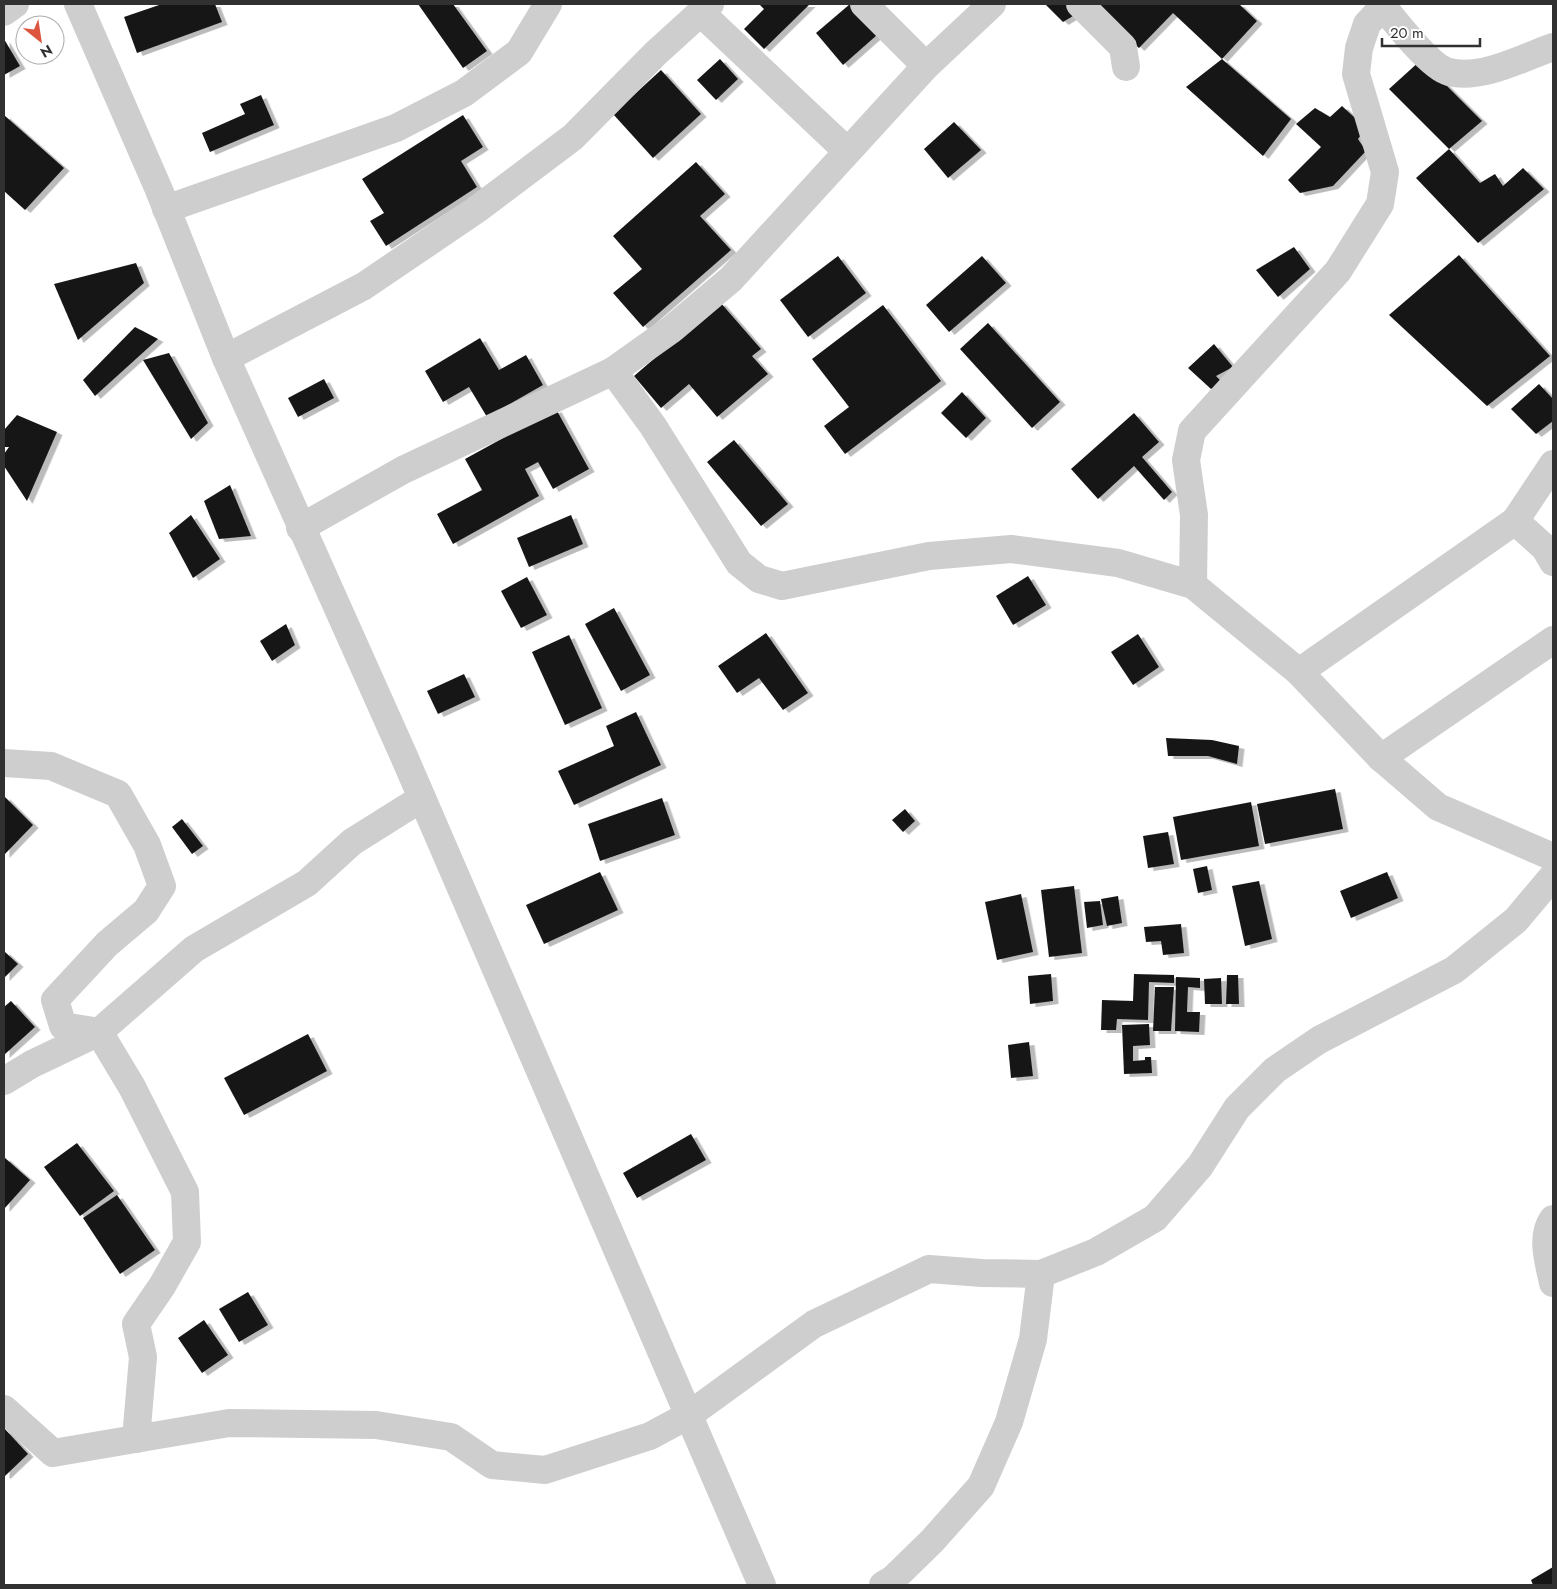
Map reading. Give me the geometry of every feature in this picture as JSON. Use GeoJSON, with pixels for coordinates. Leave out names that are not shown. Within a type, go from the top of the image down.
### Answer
{"type":"FeatureCollection","features":[{"type":"Feature","properties":{"kind":"street"},"geometry":{"type":"LineString","coordinates":[[4,12],[15,4]]}},
{"type":"Feature","properties":{"kind":"street"},"geometry":{"type":"LineString","coordinates":[[78,4],[166,209],[226,358],[300,528],[422,798],[762,1585]]}},
{"type":"Feature","properties":{"kind":"street"},"geometry":{"type":"LineString","coordinates":[[166,209],[396,128],[464,93],[518,52],[548,4]]}},
{"type":"Feature","properties":{"kind":"street"},"geometry":{"type":"LineString","coordinates":[[864,4],[926,66]]}},
{"type":"Feature","properties":{"kind":"street"},"geometry":{"type":"LineString","coordinates":[[300,528],[403,470],[613,371],[672,329],[731,279],[926,66],[992,4]]}},
{"type":"Feature","properties":{"kind":"street"},"geometry":{"type":"LineString","coordinates":[[1080,4],[1122,47],[1126,67]]}},
{"type":"Feature","properties":{"kind":"street"},"geometry":{"type":"LineString","coordinates":[[1193,584],[1194,515],[1186,460],[1192,431],[1338,271],[1380,204],[1385,172],[1356,74],[1359,48],[1368,24],[1382,5],[1419,50],[1447,72],[1481,72],[1553,47]]}},
{"type":"Feature","properties":{"kind":"street"},"geometry":{"type":"LineString","coordinates":[[226,358],[364,286],[476,210],[573,136],[656,53],[706,9],[848,151]]}},
{"type":"Feature","properties":{"kind":"street"},"geometry":{"type":"LineString","coordinates":[[613,371],[653,426],[739,563],[759,579],[782,586],[929,556],[1011,549],[1118,562],[1193,584],[1299,672],[1381,758],[1438,807],[1553,857]]}},
{"type":"Feature","properties":{"kind":"street"},"geometry":{"type":"LineString","coordinates":[[1299,672],[1515,521],[1553,464]]}},
{"type":"Feature","properties":{"kind":"street"},"geometry":{"type":"LineString","coordinates":[[1515,521],[1545,548],[1553,562]]}},
{"type":"Feature","properties":{"kind":"street"},"geometry":{"type":"LineString","coordinates":[[1381,758],[1553,640]]}},
{"type":"Feature","properties":{"kind":"street"},"geometry":{"type":"LineString","coordinates":[[4,763],[51,766],[118,794],[147,845],[162,886],[146,911],[108,944],[55,1000],[64,1026],[99,1032],[132,1086],[185,1192],[187,1242],[162,1286],[136,1324],[143,1357],[136,1439]]}},
{"type":"Feature","properties":{"kind":"street"},"geometry":{"type":"LineString","coordinates":[[4,1081],[32,1064],[99,1032],[194,949],[307,883],[352,842],[422,798]]}},
{"type":"Feature","properties":{"kind":"street"},"geometry":{"type":"LineString","coordinates":[[4,1409],[53,1454],[228,1423],[376,1425],[451,1437],[492,1465],[545,1470],[650,1436],[689,1415],[814,1324],[929,1268],[982,1273],[1041,1274],[1096,1252],[1155,1218],[1200,1166],[1237,1108],[1275,1070],[1319,1040],[1454,970],[1516,920],[1553,876]]}},
{"type":"Feature","properties":{"kind":"street"},"geometry":{"type":"LineString","coordinates":[[1553,1219],[1549,1226],[1546,1253],[1553,1283]]}},
{"type":"Feature","properties":{"kind":"street"},"geometry":{"type":"LineString","coordinates":[[883,1585],[893,1579],[932,1541],[981,1486],[1009,1422],[1033,1339],[1041,1274]]}},
{"type":"Feature","properties":{"kind":"building"},"geometry":{"type":"Polygon","coordinates":[[[162,4],[215,4],[222,22],[137,53],[124,17],[162,4]]]}},
{"type":"Feature","properties":{"kind":"building"},"geometry":{"type":"Polygon","coordinates":[[[418,4],[453,4],[487,51],[463,68],[418,4]]]}},
{"type":"Feature","properties":{"kind":"building"},"geometry":{"type":"Polygon","coordinates":[[[759,4],[810,4],[764,49],[744,29],[764,9],[759,4]]]}},
{"type":"Feature","properties":{"kind":"building"},"geometry":{"type":"Polygon","coordinates":[[[850,4],[877,35],[843,65],[816,33],[850,4]]]}},
{"type":"Feature","properties":{"kind":"building"},"geometry":{"type":"Polygon","coordinates":[[[1045,4],[1067,4],[1078,13],[1063,22],[1045,4]]]}},
{"type":"Feature","properties":{"kind":"building"},"geometry":{"type":"Polygon","coordinates":[[[1096,4],[1239,4],[1257,21],[1222,59],[1173,13],[1139,48],[1094,6],[1096,4]]]}},
{"type":"Feature","properties":{"kind":"building"},"geometry":{"type":"Polygon","coordinates":[[[4,39],[15,58],[15,65],[20,66],[4,75],[4,39]]]}},
{"type":"Feature","properties":{"kind":"building"},"geometry":{"type":"Polygon","coordinates":[[[720,59],[738,79],[716,100],[697,80],[720,59]]]}},
{"type":"Feature","properties":{"kind":"building"},"geometry":{"type":"Polygon","coordinates":[[[1222,59],[1291,119],[1263,156],[1186,87],[1222,59]]]}},
{"type":"Feature","properties":{"kind":"building"},"geometry":{"type":"Polygon","coordinates":[[[1421,60],[1482,121],[1449,149],[1389,89],[1421,60]]]}},
{"type":"Feature","properties":{"kind":"building"},"geometry":{"type":"Polygon","coordinates":[[[661,70],[701,114],[653,158],[613,114],[661,70]]]}},
{"type":"Feature","properties":{"kind":"building"},"geometry":{"type":"Polygon","coordinates":[[[261,95],[274,125],[210,152],[202,133],[245,114],[240,104],[261,95]]]}},
{"type":"Feature","properties":{"kind":"building"},"geometry":{"type":"Polygon","coordinates":[[[1342,106],[1366,128],[1358,139],[1366,151],[1333,186],[1300,193],[1288,180],[1321,147],[1296,124],[1315,108],[1330,117],[1342,106]]]}},
{"type":"Feature","properties":{"kind":"building"},"geometry":{"type":"Polygon","coordinates":[[[4,115],[64,168],[25,210],[4,191],[4,115]]]}},
{"type":"Feature","properties":{"kind":"building"},"geometry":{"type":"Polygon","coordinates":[[[463,115],[483,147],[461,161],[477,187],[386,246],[370,221],[384,213],[362,179],[463,115]]]}},
{"type":"Feature","properties":{"kind":"building"},"geometry":{"type":"Polygon","coordinates":[[[954,122],[981,150],[948,178],[924,149],[954,122]]]}},
{"type":"Feature","properties":{"kind":"building"},"geometry":{"type":"Polygon","coordinates":[[[1449,149],[1480,183],[1495,174],[1503,186],[1523,168],[1544,189],[1478,243],[1416,178],[1449,149]]]}},
{"type":"Feature","properties":{"kind":"building"},"geometry":{"type":"Polygon","coordinates":[[[696,162],[725,194],[700,216],[731,250],[643,327],[613,293],[642,269],[613,236],[696,162]]]}},
{"type":"Feature","properties":{"kind":"building"},"geometry":{"type":"Polygon","coordinates":[[[1294,247],[1310,269],[1278,297],[1256,270],[1294,247]]]}},
{"type":"Feature","properties":{"kind":"building"},"geometry":{"type":"Polygon","coordinates":[[[1459,255],[1550,356],[1487,406],[1389,315],[1459,255]]]}},
{"type":"Feature","properties":{"kind":"building"},"geometry":{"type":"Polygon","coordinates":[[[838,256],[866,293],[808,337],[780,300],[838,256]]]}},
{"type":"Feature","properties":{"kind":"building"},"geometry":{"type":"Polygon","coordinates":[[[982,256],[1006,283],[949,332],[926,305],[982,256]]]}},
{"type":"Feature","properties":{"kind":"building"},"geometry":{"type":"Polygon","coordinates":[[[136,263],[144,283],[78,340],[54,284],[136,263]]]}},
{"type":"Feature","properties":{"kind":"building"},"geometry":{"type":"Polygon","coordinates":[[[720,302],[761,349],[752,356],[768,374],[717,417],[689,384],[661,408],[634,376],[720,302]]]}},
{"type":"Feature","properties":{"kind":"building"},"geometry":{"type":"Polygon","coordinates":[[[883,305],[941,381],[845,454],[824,426],[849,407],[812,359],[883,305]]]}},
{"type":"Feature","properties":{"kind":"building"},"geometry":{"type":"Polygon","coordinates":[[[988,323],[1060,402],[1032,428],[960,349],[988,323]]]}},
{"type":"Feature","properties":{"kind":"building"},"geometry":{"type":"Polygon","coordinates":[[[135,327],[158,339],[95,396],[83,380],[135,327]]]}},
{"type":"Feature","properties":{"kind":"building"},"geometry":{"type":"Polygon","coordinates":[[[480,338],[499,370],[526,355],[543,385],[487,417],[469,387],[443,402],[425,371],[480,338]]]}},
{"type":"Feature","properties":{"kind":"building"},"geometry":{"type":"Polygon","coordinates":[[[1214,344],[1233,367],[1216,376],[1223,383],[1211,389],[1188,368],[1214,344]]]}},
{"type":"Feature","properties":{"kind":"building"},"geometry":{"type":"Polygon","coordinates":[[[169,353],[208,423],[191,439],[143,360],[169,353]]]}},
{"type":"Feature","properties":{"kind":"building"},"geometry":{"type":"Polygon","coordinates":[[[324,379],[334,398],[298,417],[288,398],[324,379]]]}},
{"type":"Feature","properties":{"kind":"building"},"geometry":{"type":"Polygon","coordinates":[[[1539,384],[1553,399],[1553,421],[1536,434],[1511,409],[1539,384]]]}},
{"type":"Feature","properties":{"kind":"building"},"geometry":{"type":"Polygon","coordinates":[[[962,392],[986,418],[966,438],[941,413],[962,392]]]}},
{"type":"Feature","properties":{"kind":"building"},"geometry":{"type":"Polygon","coordinates":[[[556,409],[589,469],[553,489],[538,462],[525,469],[539,496],[453,544],[437,514],[482,490],[465,459],[556,409]]]}},
{"type":"Feature","properties":{"kind":"building"},"geometry":{"type":"Polygon","coordinates":[[[1134,413],[1159,442],[1142,457],[1172,492],[1164,500],[1134,466],[1098,499],[1071,469],[1134,413]]]}},
{"type":"Feature","properties":{"kind":"building"},"geometry":{"type":"Polygon","coordinates":[[[17,415],[57,432],[27,501],[4,466],[4,454],[9,447],[4,447],[4,430],[17,415]]]}},
{"type":"Feature","properties":{"kind":"building"},"geometry":{"type":"Polygon","coordinates":[[[734,440],[788,504],[761,526],[707,462],[734,440]]]}},
{"type":"Feature","properties":{"kind":"building"},"geometry":{"type":"Polygon","coordinates":[[[230,485],[251,536],[219,539],[204,501],[230,485]]]}},
{"type":"Feature","properties":{"kind":"building"},"geometry":{"type":"Polygon","coordinates":[[[191,515],[220,559],[193,578],[169,533],[191,515]]]}},
{"type":"Feature","properties":{"kind":"building"},"geometry":{"type":"Polygon","coordinates":[[[571,515],[583,544],[529,567],[517,538],[571,515]]]}},
{"type":"Feature","properties":{"kind":"building"},"geometry":{"type":"Polygon","coordinates":[[[1028,576],[1046,605],[1013,625],[996,596],[1028,576]]]}},
{"type":"Feature","properties":{"kind":"building"},"geometry":{"type":"Polygon","coordinates":[[[527,577],[547,615],[521,628],[501,591],[527,577]]]}},
{"type":"Feature","properties":{"kind":"building"},"geometry":{"type":"Polygon","coordinates":[[[614,608],[650,675],[621,691],[585,624],[614,608]]]}},
{"type":"Feature","properties":{"kind":"building"},"geometry":{"type":"Polygon","coordinates":[[[286,624],[295,645],[272,661],[260,641],[286,624]]]}},
{"type":"Feature","properties":{"kind":"building"},"geometry":{"type":"Polygon","coordinates":[[[766,633],[808,693],[783,710],[759,678],[737,693],[718,666],[766,633]]]}},
{"type":"Feature","properties":{"kind":"building"},"geometry":{"type":"Polygon","coordinates":[[[1138,634],[1159,667],[1133,685],[1111,652],[1138,634]]]}},
{"type":"Feature","properties":{"kind":"building"},"geometry":{"type":"Polygon","coordinates":[[[569,635],[602,708],[565,725],[532,652],[569,635]]]}},
{"type":"Feature","properties":{"kind":"building"},"geometry":{"type":"Polygon","coordinates":[[[464,674],[475,697],[438,714],[427,691],[464,674]]]}},
{"type":"Feature","properties":{"kind":"building"},"geometry":{"type":"Polygon","coordinates":[[[636,712],[661,765],[574,805],[558,771],[614,746],[606,726],[636,712]]]}},
{"type":"Feature","properties":{"kind":"building"},"geometry":{"type":"Polygon","coordinates":[[[1166,738],[1212,740],[1239,746],[1237,764],[1208,756],[1168,756],[1166,738]]]}},
{"type":"Feature","properties":{"kind":"building"},"geometry":{"type":"Polygon","coordinates":[[[1335,789],[1343,829],[1265,844],[1257,804],[1335,789]]]}},
{"type":"Feature","properties":{"kind":"building"},"geometry":{"type":"Polygon","coordinates":[[[4,796],[33,825],[4,855],[4,796]]]}},
{"type":"Feature","properties":{"kind":"building"},"geometry":{"type":"Polygon","coordinates":[[[662,798],[675,835],[600,861],[588,824],[662,798]]]}},
{"type":"Feature","properties":{"kind":"building"},"geometry":{"type":"Polygon","coordinates":[[[1251,802],[1259,846],[1181,860],[1173,817],[1251,802]]]}},
{"type":"Feature","properties":{"kind":"building"},"geometry":{"type":"Polygon","coordinates":[[[905,809],[915,821],[903,832],[892,820],[905,809]]]}},
{"type":"Feature","properties":{"kind":"building"},"geometry":{"type":"Polygon","coordinates":[[[182,819],[203,846],[192,854],[172,827],[182,819]]]}},
{"type":"Feature","properties":{"kind":"building"},"geometry":{"type":"Polygon","coordinates":[[[1168,832],[1174,864],[1148,868],[1143,836],[1168,832]]]}},
{"type":"Feature","properties":{"kind":"building"},"geometry":{"type":"Polygon","coordinates":[[[1207,866],[1212,890],[1198,893],[1193,869],[1207,866]]]}},
{"type":"Feature","properties":{"kind":"building"},"geometry":{"type":"Polygon","coordinates":[[[600,872],[618,910],[544,944],[526,905],[600,872]]]}},
{"type":"Feature","properties":{"kind":"building"},"geometry":{"type":"Polygon","coordinates":[[[1387,872],[1398,898],[1351,918],[1340,891],[1387,872]]]}},
{"type":"Feature","properties":{"kind":"building"},"geometry":{"type":"Polygon","coordinates":[[[1259,881],[1272,939],[1245,946],[1232,886],[1259,881]]]}},
{"type":"Feature","properties":{"kind":"building"},"geometry":{"type":"Polygon","coordinates":[[[1074,886],[1082,953],[1049,957],[1041,890],[1074,886]]]}},
{"type":"Feature","properties":{"kind":"building"},"geometry":{"type":"Polygon","coordinates":[[[1021,894],[1033,952],[997,960],[985,902],[1021,894]]]}},
{"type":"Feature","properties":{"kind":"building"},"geometry":{"type":"Polygon","coordinates":[[[1118,896],[1122,923],[1107,926],[1101,899],[1118,896]]]}},
{"type":"Feature","properties":{"kind":"building"},"geometry":{"type":"Polygon","coordinates":[[[1100,901],[1103,925],[1087,928],[1084,902],[1100,901]]]}},
{"type":"Feature","properties":{"kind":"building"},"geometry":{"type":"Polygon","coordinates":[[[1181,924],[1184,953],[1163,955],[1161,941],[1146,942],[1144,927],[1181,924]]]}},
{"type":"Feature","properties":{"kind":"building"},"geometry":{"type":"Polygon","coordinates":[[[4,951],[18,964],[4,978],[4,951]]]}},
{"type":"Feature","properties":{"kind":"building"},"geometry":{"type":"Polygon","coordinates":[[[1051,974],[1053,1001],[1030,1004],[1028,976],[1051,974]]]}},
{"type":"Feature","properties":{"kind":"building"},"geometry":{"type":"Polygon","coordinates":[[[1134,974],[1174,975],[1174,983],[1149,982],[1148,1020],[1117,1019],[1116,1030],[1101,1030],[1102,1000],[1133,1001],[1134,974]]]}},
{"type":"Feature","properties":{"kind":"building"},"geometry":{"type":"Polygon","coordinates":[[[1227,975],[1238,975],[1239,1004],[1226,1004],[1227,975]]]}},
{"type":"Feature","properties":{"kind":"building"},"geometry":{"type":"Polygon","coordinates":[[[1176,977],[1200,978],[1200,988],[1188,987],[1187,1012],[1200,1012],[1199,1032],[1175,1031],[1176,977]]]}},
{"type":"Feature","properties":{"kind":"building"},"geometry":{"type":"Polygon","coordinates":[[[1221,978],[1222,1004],[1205,1004],[1204,979],[1221,978]]]}},
{"type":"Feature","properties":{"kind":"building"},"geometry":{"type":"Polygon","coordinates":[[[1155,987],[1174,987],[1171,1031],[1153,1031],[1155,987]]]}},
{"type":"Feature","properties":{"kind":"building"},"geometry":{"type":"Polygon","coordinates":[[[11,1001],[35,1027],[4,1055],[4,1007],[11,1001]]]}},
{"type":"Feature","properties":{"kind":"building"},"geometry":{"type":"Polygon","coordinates":[[[1149,1024],[1150,1045],[1133,1046],[1133,1061],[1145,1060],[1145,1057],[1151,1057],[1152,1073],[1124,1074],[1122,1025],[1149,1024]]]}},
{"type":"Feature","properties":{"kind":"building"},"geometry":{"type":"Polygon","coordinates":[[[308,1034],[327,1071],[244,1115],[224,1078],[308,1034]]]}},
{"type":"Feature","properties":{"kind":"building"},"geometry":{"type":"Polygon","coordinates":[[[1029,1042],[1033,1076],[1011,1078],[1008,1045],[1029,1042]]]}},
{"type":"Feature","properties":{"kind":"building"},"geometry":{"type":"Polygon","coordinates":[[[691,1134],[706,1160],[637,1198],[623,1173],[691,1134]]]}},
{"type":"Feature","properties":{"kind":"building"},"geometry":{"type":"Polygon","coordinates":[[[77,1143],[114,1191],[80,1216],[44,1167],[77,1143]]]}},
{"type":"Feature","properties":{"kind":"building"},"geometry":{"type":"Polygon","coordinates":[[[4,1157],[30,1180],[4,1209],[4,1157]]]}},
{"type":"Feature","properties":{"kind":"building"},"geometry":{"type":"Polygon","coordinates":[[[117,1195],[155,1250],[120,1274],[83,1218],[117,1195]]]}},
{"type":"Feature","properties":{"kind":"building"},"geometry":{"type":"Polygon","coordinates":[[[248,1292],[268,1325],[239,1342],[219,1309],[248,1292]]]}},
{"type":"Feature","properties":{"kind":"building"},"geometry":{"type":"Polygon","coordinates":[[[204,1320],[228,1355],[202,1373],[178,1338],[204,1320]]]}},
{"type":"Feature","properties":{"kind":"building"},"geometry":{"type":"Polygon","coordinates":[[[4,1428],[28,1454],[5,1476],[4,1475],[4,1428]]]}},
{"type":"Feature","properties":{"kind":"building"},"geometry":{"type":"Polygon","coordinates":[[[1553,1567],[1553,1585],[1533,1585],[1531,1580],[1553,1567]]]}}]}
